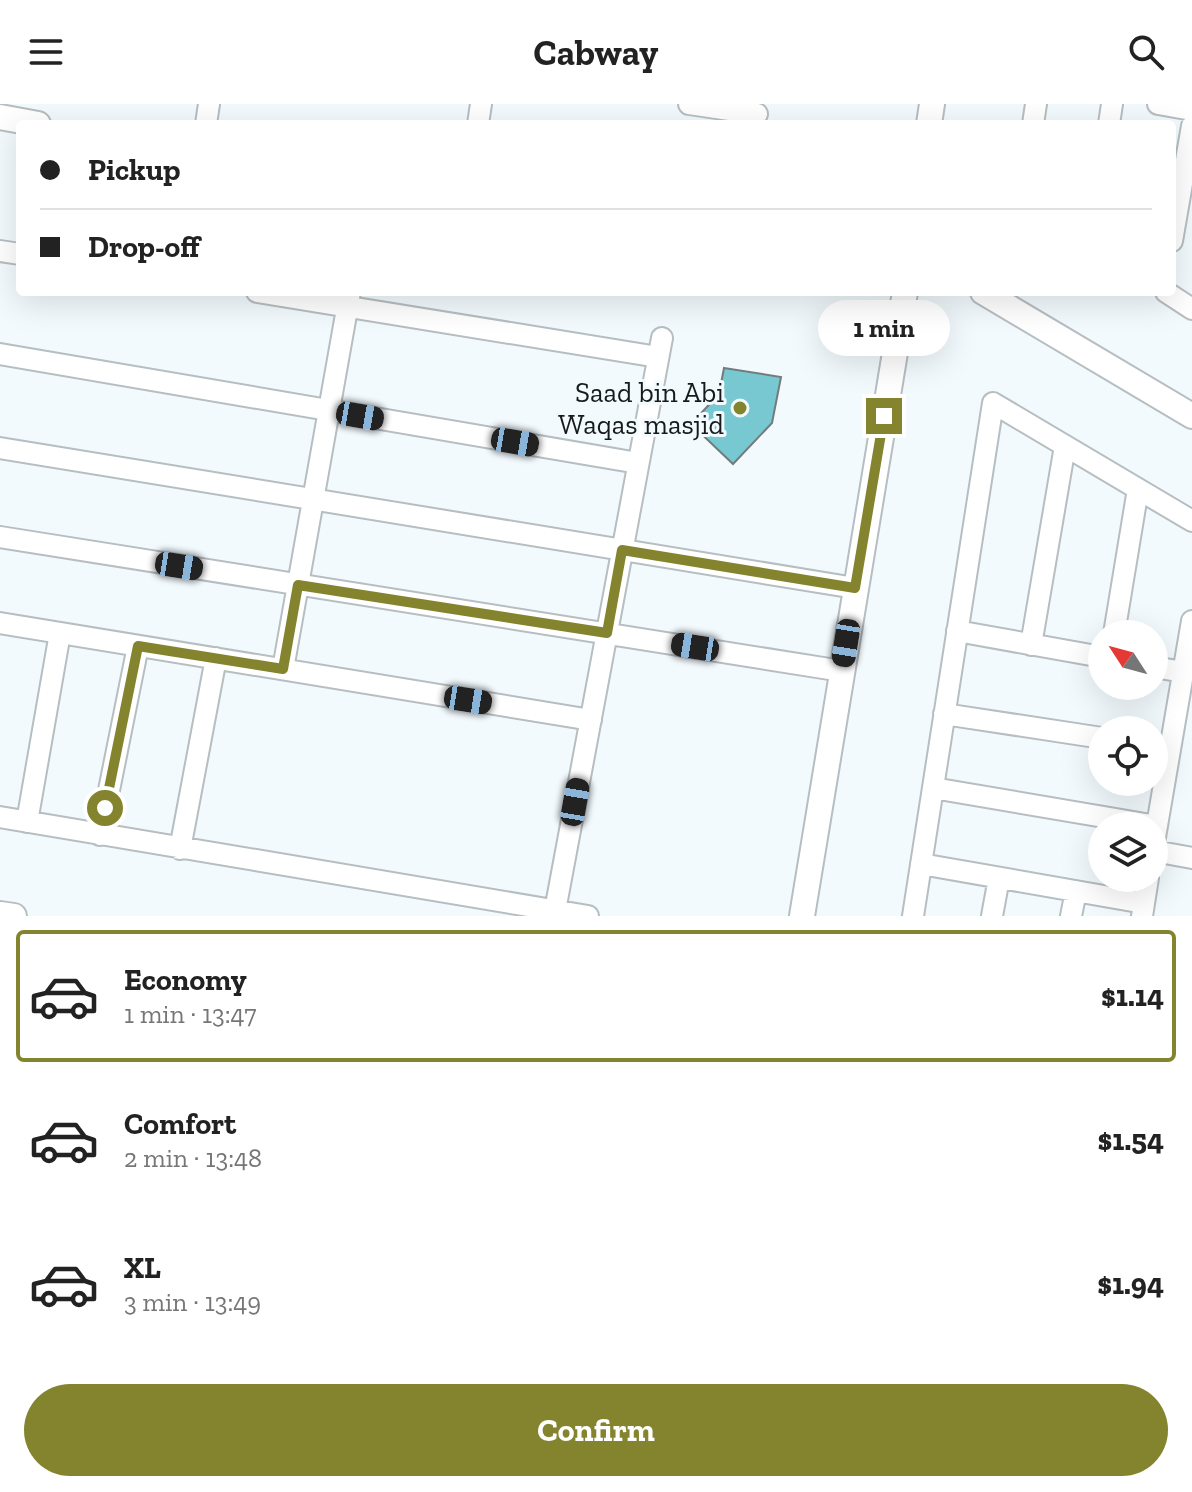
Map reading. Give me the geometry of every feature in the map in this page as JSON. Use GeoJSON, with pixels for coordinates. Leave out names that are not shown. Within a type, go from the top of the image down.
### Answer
{"type":"FeatureCollection","features":[{"type":"Feature","properties":{"kind":"street"},"geometry":{"type":"LineString","coordinates":[[689,104],[757,114]]}},
{"type":"Feature","properties":{"kind":"street"},"geometry":{"type":"LineString","coordinates":[[1158,104],[1192,110]]}},
{"type":"Feature","properties":{"kind":"street"},"geometry":{"type":"LineString","coordinates":[[1176,218],[1192,126]]}},
{"type":"Feature","properties":{"kind":"street"},"geometry":{"type":"LineString","coordinates":[[310,296],[349,299],[660,347],[554,913]]}},
{"type":"Feature","properties":{"kind":"street"},"geometry":{"type":"LineString","coordinates":[[802,916],[904,296]]}},
{"type":"Feature","properties":{"kind":"street"},"geometry":{"type":"LineString","coordinates":[[990,296],[1192,416]]}},
{"type":"Feature","properties":{"kind":"street"},"geometry":{"type":"LineString","coordinates":[[1172,296],[1192,309]]}},
{"type":"Feature","properties":{"kind":"street"},"geometry":{"type":"LineString","coordinates":[[283,669],[349,299]]}},
{"type":"Feature","properties":{"kind":"street"},"geometry":{"type":"LineString","coordinates":[[0,354],[638,463]]}},
{"type":"Feature","properties":{"kind":"street"},"geometry":{"type":"LineString","coordinates":[[913,916],[993,403],[1192,521]]}},
{"type":"Feature","properties":{"kind":"street"},"geometry":{"type":"LineString","coordinates":[[1031,645],[1065,446]]}},
{"type":"Feature","properties":{"kind":"street"},"geometry":{"type":"LineString","coordinates":[[0,448],[855,588]]}},
{"type":"Feature","properties":{"kind":"street"},"geometry":{"type":"LineString","coordinates":[[1116,620],[1138,489]]}},
{"type":"Feature","properties":{"kind":"street"},"geometry":{"type":"LineString","coordinates":[[0,537],[842,671]]}},
{"type":"Feature","properties":{"kind":"street"},"geometry":{"type":"LineString","coordinates":[[1168,726],[1183,672],[1192,621]]}},
{"type":"Feature","properties":{"kind":"street"},"geometry":{"type":"LineString","coordinates":[[0,623],[591,720]]}},
{"type":"Feature","properties":{"kind":"street"},"geometry":{"type":"LineString","coordinates":[[957,631],[1088,655]]}},
{"type":"Feature","properties":{"kind":"street"},"geometry":{"type":"LineString","coordinates":[[27,822],[60,633]]}},
{"type":"Feature","properties":{"kind":"street"},"geometry":{"type":"LineString","coordinates":[[100,835],[138,646]]}},
{"type":"Feature","properties":{"kind":"street"},"geometry":{"type":"LineString","coordinates":[[180,849],[216,658]]}},
{"type":"Feature","properties":{"kind":"street"},"geometry":{"type":"LineString","coordinates":[[1168,669],[1183,672]]}},
{"type":"Feature","properties":{"kind":"street"},"geometry":{"type":"LineString","coordinates":[[944,714],[1088,736]]}},
{"type":"Feature","properties":{"kind":"street"},"geometry":{"type":"LineString","coordinates":[[933,788],[1088,820]]}},
{"type":"Feature","properties":{"kind":"street"},"geometry":{"type":"LineString","coordinates":[[0,817],[554,913],[588,916]]}},
{"type":"Feature","properties":{"kind":"street"},"geometry":{"type":"LineString","coordinates":[[1168,854],[1192,858]]}},
{"type":"Feature","properties":{"kind":"street"},"geometry":{"type":"LineString","coordinates":[[921,864],[1076,891],[1143,910]]}},
{"type":"Feature","properties":{"kind":"street"},"geometry":{"type":"LineString","coordinates":[[992,916],[999,878]]}},
{"type":"Feature","properties":{"kind":"street"},"geometry":{"type":"LineString","coordinates":[[1071,916],[1076,891]]}},
{"type":"Feature","properties":{"kind":"street"},"geometry":{"type":"LineString","coordinates":[[0,914],[14,916]]}},
{"type":"Feature","properties":{"kind":"building","name":"Saad bin Abi Waqas masjid"},"geometry":{"type":"Polygon","coordinates":[[[724,368],[781,377],[772,423],[733,464],[691,424],[719,394],[724,368]]]}},
{"type":"Feature","properties":{"kind":"place","name":"Saad bin Abi Waqas masjid"},"geometry":{"type":"Point","coordinates":[740,408]}},
{"type":"Feature","properties":{"kind":"route"},"geometry":{"type":"LineString","coordinates":[[105,808],[138,646],[283,669],[298,585],[607,633],[622,550],[855,588],[884,416]]}}]}
